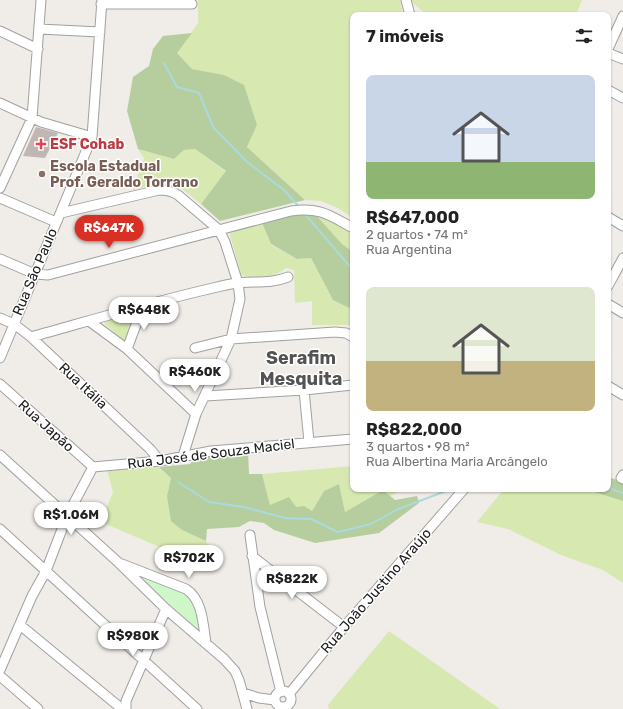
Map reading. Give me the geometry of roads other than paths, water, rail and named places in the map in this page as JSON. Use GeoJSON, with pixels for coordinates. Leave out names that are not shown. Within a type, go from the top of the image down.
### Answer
{"type":"FeatureCollection","features":[{"type":"Feature","properties":{"kind":"street"},"geometry":{"type":"LineString","coordinates":[[0,188],[3,174],[32,118],[41,0]]}},
{"type":"Feature","properties":{"kind":"street"},"geometry":{"type":"LineString","coordinates":[[406,0],[409,12]]}},
{"type":"Feature","properties":{"kind":"street"},"geometry":{"type":"LineString","coordinates":[[102,2],[192,4]]}},
{"type":"Feature","properties":{"kind":"street","name":"Rua São Paulo"},"geometry":{"type":"LineString","coordinates":[[0,358],[92,136],[102,2]]}},
{"type":"Feature","properties":{"kind":"street"},"geometry":{"type":"LineString","coordinates":[[611,42],[623,16]]}},
{"type":"Feature","properties":{"kind":"street"},"geometry":{"type":"LineString","coordinates":[[39,29],[100,32]]}},
{"type":"Feature","properties":{"kind":"street"},"geometry":{"type":"LineString","coordinates":[[0,31],[38,49]]}},
{"type":"Feature","properties":{"kind":"street"},"geometry":{"type":"LineString","coordinates":[[611,55],[623,59]]}},
{"type":"Feature","properties":{"kind":"street"},"geometry":{"type":"LineString","coordinates":[[611,92],[623,98]]}},
{"type":"Feature","properties":{"kind":"street"},"geometry":{"type":"LineString","coordinates":[[0,103],[41,122],[92,136]]}},
{"type":"Feature","properties":{"kind":"street"},"geometry":{"type":"LineString","coordinates":[[61,213],[159,190],[172,191],[218,230],[225,242],[238,283],[240,299],[231,339],[196,414],[183,456]]}},
{"type":"Feature","properties":{"kind":"street"},"geometry":{"type":"LineString","coordinates":[[0,198],[56,222]]}},
{"type":"Feature","properties":{"kind":"street"},"geometry":{"type":"LineString","coordinates":[[0,259],[35,274],[48,275],[290,211],[305,209],[316,210],[327,214],[350,226]]}},
{"type":"Feature","properties":{"kind":"street"},"geometry":{"type":"LineString","coordinates":[[611,219],[623,226]]}},
{"type":"Feature","properties":{"kind":"street"},"geometry":{"type":"LineString","coordinates":[[611,280],[623,258]]}},
{"type":"Feature","properties":{"kind":"street"},"geometry":{"type":"LineString","coordinates":[[31,337],[143,306],[238,283],[273,281],[288,277]]}},
{"type":"Feature","properties":{"kind":"street"},"geometry":{"type":"LineString","coordinates":[[127,349],[143,306]]}},
{"type":"Feature","properties":{"kind":"street"},"geometry":{"type":"LineString","coordinates":[[611,306],[623,313]]}},
{"type":"Feature","properties":{"kind":"street","name":"Rua Itália"},"geometry":{"type":"LineString","coordinates":[[0,318],[14,324],[31,337],[150,449],[160,461]]}},
{"type":"Feature","properties":{"kind":"street"},"geometry":{"type":"LineString","coordinates":[[89,321],[127,349],[196,414]]}},
{"type":"Feature","properties":{"kind":"street"},"geometry":{"type":"LineString","coordinates":[[195,348],[231,339],[334,332],[346,333],[350,335]]}},
{"type":"Feature","properties":{"kind":"street","name":"Rua Japão"},"geometry":{"type":"LineString","coordinates":[[0,384],[93,467]]}},
{"type":"Feature","properties":{"kind":"street"},"geometry":{"type":"LineString","coordinates":[[205,396],[304,390],[350,385]]}},
{"type":"Feature","properties":{"kind":"street"},"geometry":{"type":"LineString","coordinates":[[611,388],[623,395]]}},
{"type":"Feature","properties":{"kind":"street"},"geometry":{"type":"LineString","coordinates":[[304,390],[309,442]]}},
{"type":"Feature","properties":{"kind":"street","name":"Rua José de Souza Maciel"},"geometry":{"type":"LineString","coordinates":[[93,467],[160,461],[211,451],[350,439]]}},
{"type":"Feature","properties":{"kind":"street"},"geometry":{"type":"LineString","coordinates":[[0,455],[119,563],[166,609],[224,659],[235,671],[247,709]]}},
{"type":"Feature","properties":{"kind":"street"},"geometry":{"type":"LineString","coordinates":[[0,670],[32,596],[46,571],[67,516],[93,467]]}},
{"type":"Feature","properties":{"kind":"street","name":"Rua João Justino Araújo"},"geometry":{"type":"LineString","coordinates":[[285,693],[461,492]]}},
{"type":"Feature","properties":{"kind":"street"},"geometry":{"type":"LineString","coordinates":[[0,529],[197,709]]}},
{"type":"Feature","properties":{"kind":"street"},"geometry":{"type":"LineString","coordinates":[[250,535],[260,607],[285,693],[291,700],[288,707],[278,705],[275,700]]}},
{"type":"Feature","properties":{"kind":"street"},"geometry":{"type":"LineString","coordinates":[[252,556],[344,627]]}},
{"type":"Feature","properties":{"kind":"street"},"geometry":{"type":"LineString","coordinates":[[119,563],[172,583],[194,594],[200,612],[206,643]]}},
{"type":"Feature","properties":{"kind":"street"},"geometry":{"type":"LineString","coordinates":[[126,709],[126,701],[166,609]]}},
{"type":"Feature","properties":{"kind":"street"},"geometry":{"type":"LineString","coordinates":[[20,624],[122,709]]}},
{"type":"Feature","properties":{"kind":"street"},"geometry":{"type":"LineString","coordinates":[[0,676],[38,709]]}},
{"type":"Feature","properties":{"kind":"street"},"geometry":{"type":"LineString","coordinates":[[243,693],[259,698],[275,700]]}},
{"type":"Feature","properties":{"kind":"street"},"geometry":{"type":"LineString","coordinates":[[275,700],[276,696],[285,693]]}},
{"type":"Feature","properties":{"kind":"waterway"},"geometry":{"type":"LineString","coordinates":[[164,63],[177,87],[199,93],[213,127],[247,162],[284,190],[300,208]]}},
{"type":"Feature","properties":{"kind":"waterway"},"geometry":{"type":"LineString","coordinates":[[304,213],[350,267]]}},
{"type":"Feature","properties":{"kind":"waterway"},"geometry":{"type":"LineString","coordinates":[[178,482],[209,502],[244,507],[285,518],[311,519],[338,532],[371,524],[396,510],[443,492]]}},
{"type":"Feature","properties":{"kind":"waterway"},"geometry":{"type":"LineString","coordinates":[[611,489],[623,493]]}},
{"type":"Feature","properties":{"kind":"place","name":"ESF Cohab"},"geometry":{"type":"Point","coordinates":[41,144]}},
{"type":"Feature","properties":{"kind":"place","name":"Escola Estadual Prof. Geraldo Torrano"},"geometry":{"type":"Point","coordinates":[42,174]}},
{"type":"Feature","properties":{"kind":"district","name":"Serafim Mesquita"},"geometry":{"type":"Point","coordinates":[301,368]}}]}
